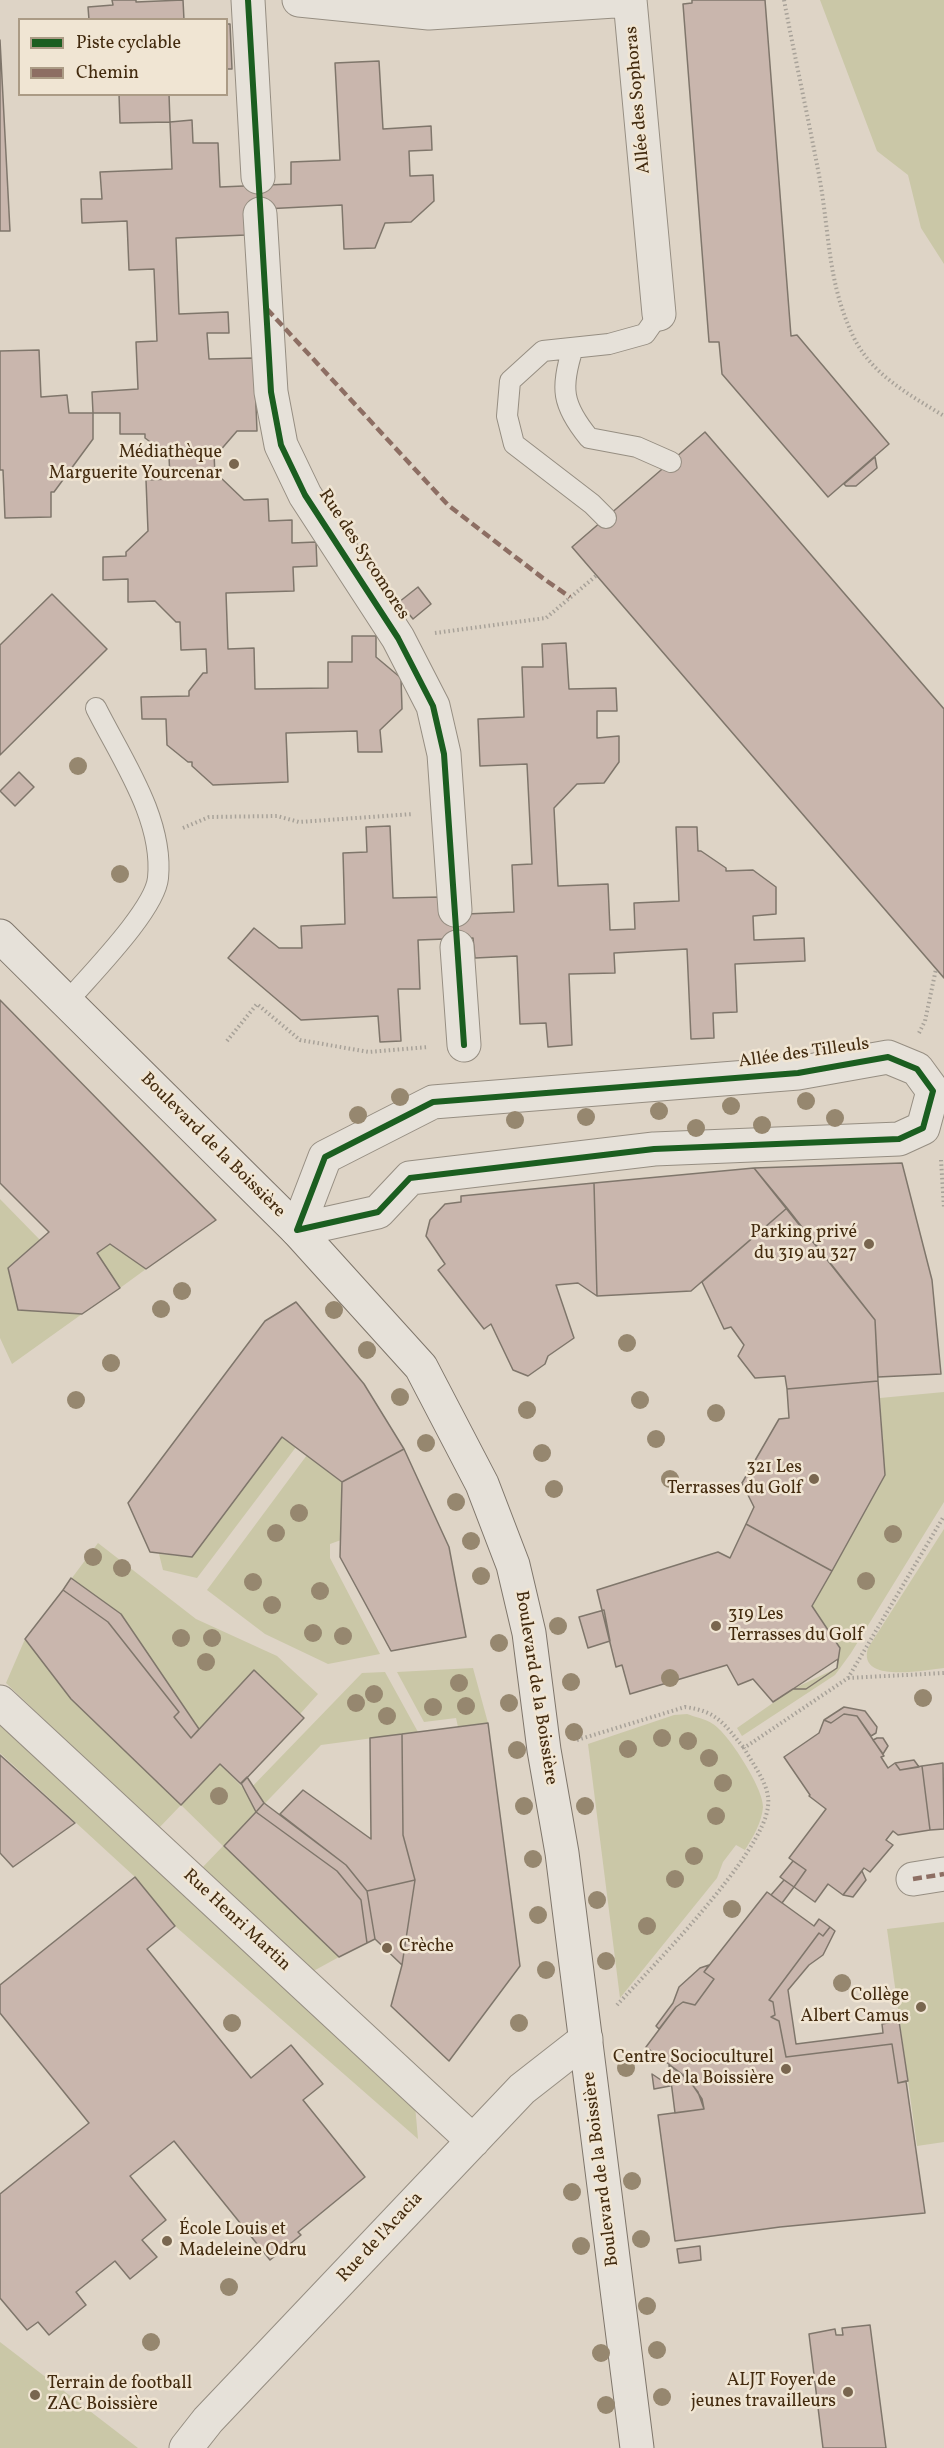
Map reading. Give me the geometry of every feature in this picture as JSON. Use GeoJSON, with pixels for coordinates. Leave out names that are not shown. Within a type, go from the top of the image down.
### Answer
{"type":"FeatureCollection","features":[{"type":"Feature","properties":{"kind":"street"},"geometry":{"type":"LineString","coordinates":[[248,0],[258,177]]}},
{"type":"Feature","properties":{"kind":"street","name":"Allée des Sophoras"},"geometry":{"type":"LineString","coordinates":[[299,0],[429,13],[630,0],[658,314]]}},
{"type":"Feature","properties":{"kind":"street","name":"Rue des Sycomores"},"geometry":{"type":"LineString","coordinates":[[260,214],[271,392],[281,445],[305,495],[398,638],[433,706],[444,754],[455,909]]}},
{"type":"Feature","properties":{"kind":"street","name":"Boulevard de la Boissière"},"geometry":{"type":"LineString","coordinates":[[0,936],[297,1230],[421,1367],[482,1484],[513,1565],[527,1621],[544,1750],[562,1853],[637,2448]]}},
{"type":"Feature","properties":{"kind":"street"},"geometry":{"type":"LineString","coordinates":[[457,947],[464,1045]]}},
{"type":"Feature","properties":{"kind":"street","name":"Allée des Tilleuls"},"geometry":{"type":"LineString","coordinates":[[297,1230],[326,1157],[433,1102],[787,1074],[888,1057],[905,1063]]}},
{"type":"Feature","properties":{"kind":"street"},"geometry":{"type":"LineString","coordinates":[[297,1230],[378,1212],[410,1178],[654,1149],[899,1139],[923,1128],[933,1091],[917,1069],[905,1063]]}},
{"type":"Feature","properties":{"kind":"street","name":"Rue Henri Martin"},"geometry":{"type":"LineString","coordinates":[[0,1702],[473,2141]]}},
{"type":"Feature","properties":{"kind":"street","name":"Rue de l'Acacia"},"geometry":{"type":"LineString","coordinates":[[186,2448],[208,2420],[522,2089],[586,2039]]}},
{"type":"Feature","properties":{"kind":"lane"},"geometry":{"type":"LineString","coordinates":[[606,518],[592,504],[514,444],[507,416],[510,381],[543,351],[609,344],[645,333],[658,314]]}},
{"type":"Feature","properties":{"kind":"lane"},"geometry":{"type":"LineString","coordinates":[[573,348],[563,379],[571,416],[589,438],[637,447],[671,462]]}},
{"type":"Feature","properties":{"kind":"lane"},"geometry":{"type":"LineString","coordinates":[[67,1002],[146,907],[158,879],[155,840],[144,805],[96,708]]}},
{"type":"Feature","properties":{"kind":"path"},"geometry":{"type":"LineString","coordinates":[[784,0],[820,178],[828,259],[845,314],[856,341],[888,382],[944,416]]}},
{"type":"Feature","properties":{"kind":"path"},"geometry":{"type":"LineString","coordinates":[[462,629],[546,618],[597,574]]}},
{"type":"Feature","properties":{"kind":"path"},"geometry":{"type":"LineString","coordinates":[[155,840],[209,818],[277,816],[298,822],[448,812]]}},
{"type":"Feature","properties":{"kind":"path"},"geometry":{"type":"LineString","coordinates":[[905,1063],[925,1021],[936,969]]}},
{"type":"Feature","properties":{"kind":"path"},"geometry":{"type":"LineString","coordinates":[[227,1041],[256,1004],[300,1040],[369,1052],[464,1045]]}},
{"type":"Feature","properties":{"kind":"path"},"geometry":{"type":"LineString","coordinates":[[923,1128],[941,1154],[944,1208]]}},
{"type":"Feature","properties":{"kind":"path"},"geometry":{"type":"LineString","coordinates":[[744,1748],[848,1678],[944,1516]]}},
{"type":"Feature","properties":{"kind":"path"},"geometry":{"type":"LineString","coordinates":[[848,1678],[944,1673]]}},
{"type":"Feature","properties":{"kind":"path"},"geometry":{"type":"LineString","coordinates":[[544,1750],[685,1707],[701,1709],[719,1717],[744,1748],[765,1785],[769,1804],[766,1821],[749,1852],[673,1944],[586,2039]]}},
{"type":"Feature","properties":{"kind":"shaded area"},"geometry":{"type":"Polygon","coordinates":[[[820,0],[944,0],[944,264],[921,228],[908,175],[877,151],[820,0]]]}},
{"type":"Feature","properties":{"kind":"shaded area"},"geometry":{"type":"Polygon","coordinates":[[[0,1199],[40,1240],[8,1268],[18,1310],[82,1314],[12,1364],[0,1338],[0,1199]]]}},
{"type":"Feature","properties":{"kind":"shaded area"},"geometry":{"type":"Polygon","coordinates":[[[110,1244],[146,1269],[120,1288],[97,1253],[110,1244]]]}},
{"type":"Feature","properties":{"kind":"shaded area"},"geometry":{"type":"Polygon","coordinates":[[[944,1392],[944,1502],[851,1653],[835,1675],[742,1736],[737,1728],[793,1689],[837,1668],[840,1648],[812,1606],[885,1475],[880,1398],[944,1392]]]}},
{"type":"Feature","properties":{"kind":"shaded area"},"geometry":{"type":"Polygon","coordinates":[[[282,1437],[296,1447],[197,1578],[163,1570],[159,1554],[192,1557],[282,1437]]]}},
{"type":"Feature","properties":{"kind":"shaded area"},"geometry":{"type":"Polygon","coordinates":[[[307,1455],[342,1482],[341,1540],[330,1544],[330,1558],[380,1654],[328,1664],[265,1634],[207,1590],[307,1455]]]}},
{"type":"Feature","properties":{"kind":"shaded area"},"geometry":{"type":"Polygon","coordinates":[[[944,1529],[944,1668],[895,1672],[882,1671],[873,1667],[867,1659],[868,1648],[944,1529]]]}},
{"type":"Feature","properties":{"kind":"shaded area"},"geometry":{"type":"Polygon","coordinates":[[[98,1543],[196,1619],[277,1656],[318,1694],[300,1714],[254,1671],[191,1738],[108,1622],[63,1590],[98,1543]]]}},
{"type":"Feature","properties":{"kind":"shaded area"},"geometry":{"type":"Polygon","coordinates":[[[25,1639],[71,1699],[181,1805],[158,1829],[6,1683],[25,1639]]]}},
{"type":"Feature","properties":{"kind":"shaded area"},"geometry":{"type":"Polygon","coordinates":[[[473,1668],[488,1723],[458,1727],[456,1718],[424,1722],[397,1672],[473,1668]]]}},
{"type":"Feature","properties":{"kind":"shaded area"},"geometry":{"type":"Polygon","coordinates":[[[385,1672],[418,1732],[321,1745],[224,1846],[339,1957],[308,1974],[200,1870],[223,1846],[181,1805],[220,1764],[247,1792],[362,1673],[385,1672]]]}},
{"type":"Feature","properties":{"kind":"shaded area"},"geometry":{"type":"Polygon","coordinates":[[[687,1714],[710,1722],[727,1738],[744,1762],[758,1788],[763,1807],[761,1818],[745,1850],[736,1845],[723,1862],[717,1878],[620,1998],[588,1744],[674,1715],[687,1714]]]}},
{"type":"Feature","properties":{"kind":"shaded area"},"geometry":{"type":"Polygon","coordinates":[[[0,1721],[415,2105],[418,2139],[175,1926],[135,1877],[0,1753],[0,1721]]]}},
{"type":"Feature","properties":{"kind":"shaded area","name":"Collège Albert Camus"},"geometry":{"type":"Polygon","coordinates":[[[944,1922],[944,2142],[917,2146],[887,1929],[944,1922]]]}},
{"type":"Feature","properties":{"kind":"shaded area","name":"Terrain de football ZAC Boissière"},"geometry":{"type":"Polygon","coordinates":[[[0,2342],[138,2448],[0,2448],[0,2342]]]}},
{"type":"Feature","properties":{"kind":"building"},"geometry":{"type":"Polygon","coordinates":[[[112,0],[136,0],[136,2],[183,0],[184,18],[89,18],[88,7],[113,5],[112,0]]]}},
{"type":"Feature","properties":{"kind":"building"},"geometry":{"type":"Polygon","coordinates":[[[692,0],[765,0],[791,336],[797,335],[889,444],[828,497],[722,374],[719,342],[709,342],[683,4],[692,3],[692,0]]]}},
{"type":"Feature","properties":{"kind":"building"},"geometry":{"type":"Polygon","coordinates":[[[228,24],[230,24],[232,69],[228,69],[228,24]]]}},
{"type":"Feature","properties":{"kind":"building"},"geometry":{"type":"Polygon","coordinates":[[[0,40],[10,231],[0,231],[0,40]]]}},
{"type":"Feature","properties":{"kind":"building"},"geometry":{"type":"Polygon","coordinates":[[[379,61],[383,129],[431,126],[432,150],[409,151],[410,176],[433,175],[434,201],[411,222],[385,223],[375,248],[344,249],[342,205],[245,210],[246,235],[176,238],[179,314],[228,312],[229,333],[207,333],[209,359],[254,358],[257,431],[237,431],[218,453],[214,453],[215,476],[219,476],[244,500],[268,499],[269,521],[292,520],[292,543],[316,542],[317,566],[293,567],[294,591],[226,593],[228,649],[254,648],[255,689],[328,688],[328,662],[352,662],[352,636],[376,636],[376,657],[401,678],[402,709],[380,730],[382,752],[358,752],[357,731],[286,733],[288,782],[213,785],[192,766],[192,762],[188,762],[167,745],[166,719],[142,719],[141,697],[189,696],[189,691],[203,673],[207,673],[206,649],[181,650],[180,622],[176,622],[155,601],[128,602],[128,579],[103,580],[103,557],[126,556],[126,552],[148,531],[146,480],[170,479],[169,456],[145,438],[145,434],[120,434],[120,413],[93,413],[92,392],[138,389],[136,342],[157,341],[154,269],[129,270],[127,221],[82,223],[81,199],[102,199],[100,172],[172,169],[170,122],[192,120],[193,143],[218,143],[220,187],[291,184],[291,162],[340,160],[335,63],[379,61]]]}},
{"type":"Feature","properties":{"kind":"building"},"geometry":{"type":"Polygon","coordinates":[[[119,96],[169,96],[170,122],[120,123],[119,96]]]}},
{"type":"Feature","properties":{"kind":"building"},"geometry":{"type":"Polygon","coordinates":[[[39,350],[41,397],[67,395],[69,413],[93,413],[93,439],[54,492],[51,492],[51,517],[5,518],[3,470],[0,470],[0,351],[39,350]]]}},
{"type":"Feature","properties":{"kind":"building"},"geometry":{"type":"Polygon","coordinates":[[[705,432],[944,709],[944,978],[572,547],[705,432]]]}},
{"type":"Feature","properties":{"kind":"building"},"geometry":{"type":"Polygon","coordinates":[[[875,457],[877,468],[856,486],[844,484],[875,457]]]}},
{"type":"Feature","properties":{"kind":"building"},"geometry":{"type":"Polygon","coordinates":[[[418,587],[431,604],[413,619],[399,602],[418,587]]]}},
{"type":"Feature","properties":{"kind":"building"},"geometry":{"type":"Polygon","coordinates":[[[52,594],[107,649],[0,755],[0,645],[52,594]]]}},
{"type":"Feature","properties":{"kind":"building"},"geometry":{"type":"Polygon","coordinates":[[[566,643],[569,689],[616,688],[617,711],[597,711],[597,738],[619,736],[619,762],[604,783],[577,784],[554,808],[558,886],[608,884],[610,930],[635,929],[634,903],[679,901],[676,827],[697,827],[698,851],[726,868],[726,871],[753,870],[776,887],[776,914],[753,916],[754,940],[804,938],[805,961],[735,964],[737,1012],[713,1013],[714,1038],[691,1039],[687,949],[614,953],[615,973],[569,974],[572,1045],[548,1047],[546,1023],[520,1024],[517,956],[475,958],[473,938],[418,940],[420,989],[398,989],[401,1041],[380,1042],[378,1016],[301,1020],[228,958],[254,928],[279,948],[302,948],[301,926],[345,924],[343,853],[367,852],[366,827],[390,826],[393,898],[441,897],[442,915],[514,912],[512,865],[532,864],[527,764],[480,766],[478,719],[524,717],[522,667],[543,667],[542,644],[566,643]]]}},
{"type":"Feature","properties":{"kind":"building"},"geometry":{"type":"Polygon","coordinates":[[[19,772],[34,787],[15,806],[0,791],[19,772]]]}},
{"type":"Feature","properties":{"kind":"building"},"geometry":{"type":"Polygon","coordinates":[[[0,1000],[216,1220],[146,1269],[110,1244],[97,1253],[120,1288],[82,1314],[18,1310],[8,1268],[49,1232],[0,1183],[0,1000]]]}},
{"type":"Feature","properties":{"kind":"building","name":"Parking privé du 319 au 327"},"geometry":{"type":"Polygon","coordinates":[[[902,1163],[932,1280],[941,1374],[878,1377],[875,1320],[754,1168],[902,1163]]]}},
{"type":"Feature","properties":{"kind":"building"},"geometry":{"type":"Polygon","coordinates":[[[754,1168],[787,1208],[691,1291],[597,1296],[594,1183],[754,1168]]]}},
{"type":"Feature","properties":{"kind":"building"},"geometry":{"type":"Polygon","coordinates":[[[594,1183],[597,1296],[578,1283],[556,1285],[574,1338],[548,1356],[545,1364],[528,1376],[513,1370],[491,1324],[484,1329],[438,1270],[445,1264],[426,1236],[430,1220],[445,1204],[461,1202],[461,1196],[594,1183]]]}},
{"type":"Feature","properties":{"kind":"building"},"geometry":{"type":"Polygon","coordinates":[[[787,1208],[875,1320],[878,1381],[787,1389],[785,1376],[755,1378],[738,1356],[744,1345],[731,1327],[724,1329],[702,1282],[787,1208]]]}},
{"type":"Feature","properties":{"kind":"building"},"geometry":{"type":"Polygon","coordinates":[[[296,1302],[364,1384],[404,1449],[342,1482],[282,1437],[192,1557],[150,1552],[128,1503],[265,1321],[296,1302]]]}},
{"type":"Feature","properties":{"kind":"building","name":"321 Les Terrasses du Golf"},"geometry":{"type":"Polygon","coordinates":[[[878,1381],[885,1475],[832,1571],[746,1524],[754,1507],[742,1483],[779,1419],[789,1418],[787,1389],[878,1381]]]}},
{"type":"Feature","properties":{"kind":"building"},"geometry":{"type":"Polygon","coordinates":[[[404,1449],[449,1547],[466,1637],[391,1651],[340,1557],[342,1482],[404,1449]]]}},
{"type":"Feature","properties":{"kind":"building","name":"319 Les Terrasses du Golf"},"geometry":{"type":"Polygon","coordinates":[[[746,1524],[832,1571],[812,1606],[840,1648],[837,1668],[806,1689],[793,1689],[773,1702],[753,1679],[738,1685],[727,1665],[630,1694],[622,1665],[616,1667],[597,1590],[718,1552],[730,1558],[746,1524]]]}},
{"type":"Feature","properties":{"kind":"building"},"geometry":{"type":"Polygon","coordinates":[[[71,1578],[121,1614],[199,1729],[191,1738],[174,1717],[179,1712],[108,1622],[63,1590],[71,1578]]]}},
{"type":"Feature","properties":{"kind":"building"},"geometry":{"type":"Polygon","coordinates":[[[63,1590],[108,1622],[179,1712],[174,1717],[191,1738],[254,1670],[304,1718],[241,1784],[220,1764],[181,1805],[71,1699],[25,1639],[63,1590]]]}},
{"type":"Feature","properties":{"kind":"building"},"geometry":{"type":"Polygon","coordinates":[[[604,1610],[610,1641],[588,1648],[579,1617],[604,1610]]]}},
{"type":"Feature","properties":{"kind":"building"},"geometry":{"type":"Polygon","coordinates":[[[838,1659],[837,1668],[806,1689],[793,1689],[838,1659]]]}},
{"type":"Feature","properties":{"kind":"building"},"geometry":{"type":"Polygon","coordinates":[[[844,1707],[865,1711],[877,1727],[876,1733],[871,1736],[857,1716],[844,1714],[831,1723],[824,1720],[844,1707]]]}},
{"type":"Feature","properties":{"kind":"building"},"geometry":{"type":"Polygon","coordinates":[[[844,1714],[857,1716],[884,1756],[881,1757],[888,1768],[895,1763],[900,1770],[922,1766],[930,1830],[898,1835],[893,1831],[886,1840],[893,1845],[870,1872],[864,1868],[843,1895],[828,1884],[815,1902],[794,1887],[806,1870],[789,1858],[826,1809],[809,1796],[784,1757],[819,1733],[824,1720],[831,1723],[844,1714]]]}},
{"type":"Feature","properties":{"kind":"building"},"geometry":{"type":"Polygon","coordinates":[[[488,1723],[520,1966],[449,2061],[391,2006],[402,1965],[415,1880],[403,1835],[402,1734],[488,1723]]]}},
{"type":"Feature","properties":{"kind":"building"},"geometry":{"type":"Polygon","coordinates":[[[402,1734],[403,1835],[415,1880],[367,1891],[346,1865],[280,1814],[303,1790],[371,1839],[370,1738],[402,1734]]]}},
{"type":"Feature","properties":{"kind":"building"},"geometry":{"type":"Polygon","coordinates":[[[883,1738],[888,1746],[883,1754],[873,1740],[883,1738]]]}},
{"type":"Feature","properties":{"kind":"building"},"geometry":{"type":"Polygon","coordinates":[[[0,1755],[75,1823],[13,1867],[0,1853],[0,1755]]]}},
{"type":"Feature","properties":{"kind":"building"},"geometry":{"type":"Polygon","coordinates":[[[914,1760],[919,1767],[900,1770],[895,1763],[914,1760]]]}},
{"type":"Feature","properties":{"kind":"building"},"geometry":{"type":"Polygon","coordinates":[[[943,1763],[944,1829],[930,1830],[922,1766],[943,1763]]]}},
{"type":"Feature","properties":{"kind":"building"},"geometry":{"type":"Polygon","coordinates":[[[247,1777],[264,1803],[256,1812],[241,1783],[247,1777]]]}},
{"type":"Feature","properties":{"kind":"building"},"geometry":{"type":"Polygon","coordinates":[[[264,1803],[346,1865],[367,1891],[375,1939],[367,1943],[361,1900],[337,1871],[256,1812],[264,1803]]]}},
{"type":"Feature","properties":{"kind":"building"},"geometry":{"type":"Polygon","coordinates":[[[256,1812],[337,1871],[361,1900],[367,1943],[339,1957],[224,1846],[256,1812]]]}},
{"type":"Feature","properties":{"kind":"building"},"geometry":{"type":"Polygon","coordinates":[[[793,1861],[806,1870],[794,1887],[780,1877],[793,1861]]]}},
{"type":"Feature","properties":{"kind":"building"},"geometry":{"type":"Polygon","coordinates":[[[862,1871],[866,1880],[853,1897],[843,1895],[862,1871]]]}},
{"type":"Feature","properties":{"kind":"building"},"geometry":{"type":"Polygon","coordinates":[[[135,1877],[175,1926],[147,1949],[251,2078],[291,2045],[323,2084],[303,2100],[365,2177],[298,2232],[301,2235],[270,2260],[174,2141],[130,2176],[166,2220],[142,2240],[157,2257],[130,2279],[115,2261],[76,2292],[86,2305],[49,2335],[38,2322],[27,2330],[0,2298],[0,2194],[89,2123],[0,2013],[0,1985],[135,1877]]]}},
{"type":"Feature","properties":{"kind":"building"},"geometry":{"type":"Polygon","coordinates":[[[415,1880],[402,1965],[375,1939],[367,1891],[415,1880]]]}},
{"type":"Feature","properties":{"kind":"building"},"geometry":{"type":"Polygon","coordinates":[[[784,1880],[794,1887],[782,1903],[771,1895],[784,1880]]]}},
{"type":"Feature","properties":{"kind":"building","name":"Centre Socioculturel de la Boissière"},"geometry":{"type":"Polygon","coordinates":[[[767,1892],[814,1926],[819,1919],[830,1927],[823,1936],[819,1933],[769,2000],[773,2002],[775,2015],[771,2017],[779,2021],[786,2057],[892,2044],[898,2083],[906,2081],[925,2213],[780,2227],[675,2241],[658,2115],[704,2109],[698,2092],[686,2077],[646,2047],[676,2007],[683,2002],[695,2005],[714,1979],[704,1972],[767,1892]]]}},
{"type":"Feature","properties":{"kind":"building"},"geometry":{"type":"Polygon","coordinates":[[[830,1927],[835,1931],[823,1955],[809,1965],[788,1990],[796,2044],[883,2033],[882,2024],[899,2021],[908,2081],[898,2083],[892,2044],[786,2057],[779,2021],[771,2017],[775,2015],[773,2002],[769,2000],[819,1933],[823,1936],[830,1927]]]}},
{"type":"Feature","properties":{"kind":"building"},"geometry":{"type":"Polygon","coordinates":[[[709,1965],[704,1972],[714,1979],[695,2005],[683,2002],[676,2007],[659,2029],[656,2026],[673,2003],[679,1987],[700,1968],[709,1965]]]}},
{"type":"Feature","properties":{"kind":"building"},"geometry":{"type":"Polygon","coordinates":[[[669,2065],[690,2081],[702,2099],[704,2109],[675,2113],[669,2065]]]}},
{"type":"Feature","properties":{"kind":"building"},"geometry":{"type":"Polygon","coordinates":[[[652,2074],[670,2086],[654,2089],[652,2074]]]}},
{"type":"Feature","properties":{"kind":"building"},"geometry":{"type":"Polygon","coordinates":[[[700,2246],[701,2260],[679,2263],[677,2249],[700,2246]]]}},
{"type":"Feature","properties":{"kind":"building","name":"ALJT Foyer de jeunes travailleurs"},"geometry":{"type":"Polygon","coordinates":[[[870,2325],[886,2448],[823,2448],[809,2334],[835,2329],[836,2335],[843,2335],[842,2328],[870,2325]]]}},
{"type":"Feature","properties":{"kind":"marked path"},"geometry":{"type":"LineString","coordinates":[[267,309],[448,505],[570,597]]}},
{"type":"Feature","properties":{"kind":"marked path"},"geometry":{"type":"LineString","coordinates":[[913,1879],[944,1874]]}},
{"type":"Feature","properties":{"kind":"cycle path"},"geometry":{"type":"LineString","coordinates":[[248,0],[271,392],[281,445],[305,495],[398,638],[433,706],[444,754],[464,1045]]}},
{"type":"Feature","properties":{"kind":"cycle path"},"geometry":{"type":"LineString","coordinates":[[888,1057],[917,1069],[933,1091],[923,1128],[899,1139],[654,1149],[410,1178],[378,1212],[297,1230],[325,1157],[433,1102],[798,1073],[888,1057]]}},
{"type":"Feature","properties":{"kind":"place","name":"Médiathèque Marguerite Yourcenar"},"geometry":{"type":"Point","coordinates":[234,464]}},
{"type":"Feature","properties":{"kind":"place","name":"Parking privé du 319 au 327"},"geometry":{"type":"Point","coordinates":[869,1244]}},
{"type":"Feature","properties":{"kind":"place","name":"321 Les Terrasses du Golf"},"geometry":{"type":"Point","coordinates":[814,1479]}},
{"type":"Feature","properties":{"kind":"place","name":"319 Les Terrasses du Golf"},"geometry":{"type":"Point","coordinates":[716,1626]}},
{"type":"Feature","properties":{"kind":"place","name":"Crèche"},"geometry":{"type":"Point","coordinates":[387,1948]}},
{"type":"Feature","properties":{"kind":"place","name":"Collège Albert Camus"},"geometry":{"type":"Point","coordinates":[921,2007]}},
{"type":"Feature","properties":{"kind":"place","name":"Centre Socioculturel de la Boissière"},"geometry":{"type":"Point","coordinates":[786,2069]}},
{"type":"Feature","properties":{"kind":"place","name":"École Louis et Madeleine Odru"},"geometry":{"type":"Point","coordinates":[167,2241]}},
{"type":"Feature","properties":{"kind":"place","name":"ALJT Foyer de jeunes travailleurs"},"geometry":{"type":"Point","coordinates":[848,2392]}},
{"type":"Feature","properties":{"kind":"place","name":"Terrain de football ZAC Boissière"},"geometry":{"type":"Point","coordinates":[35,2395]}}]}
